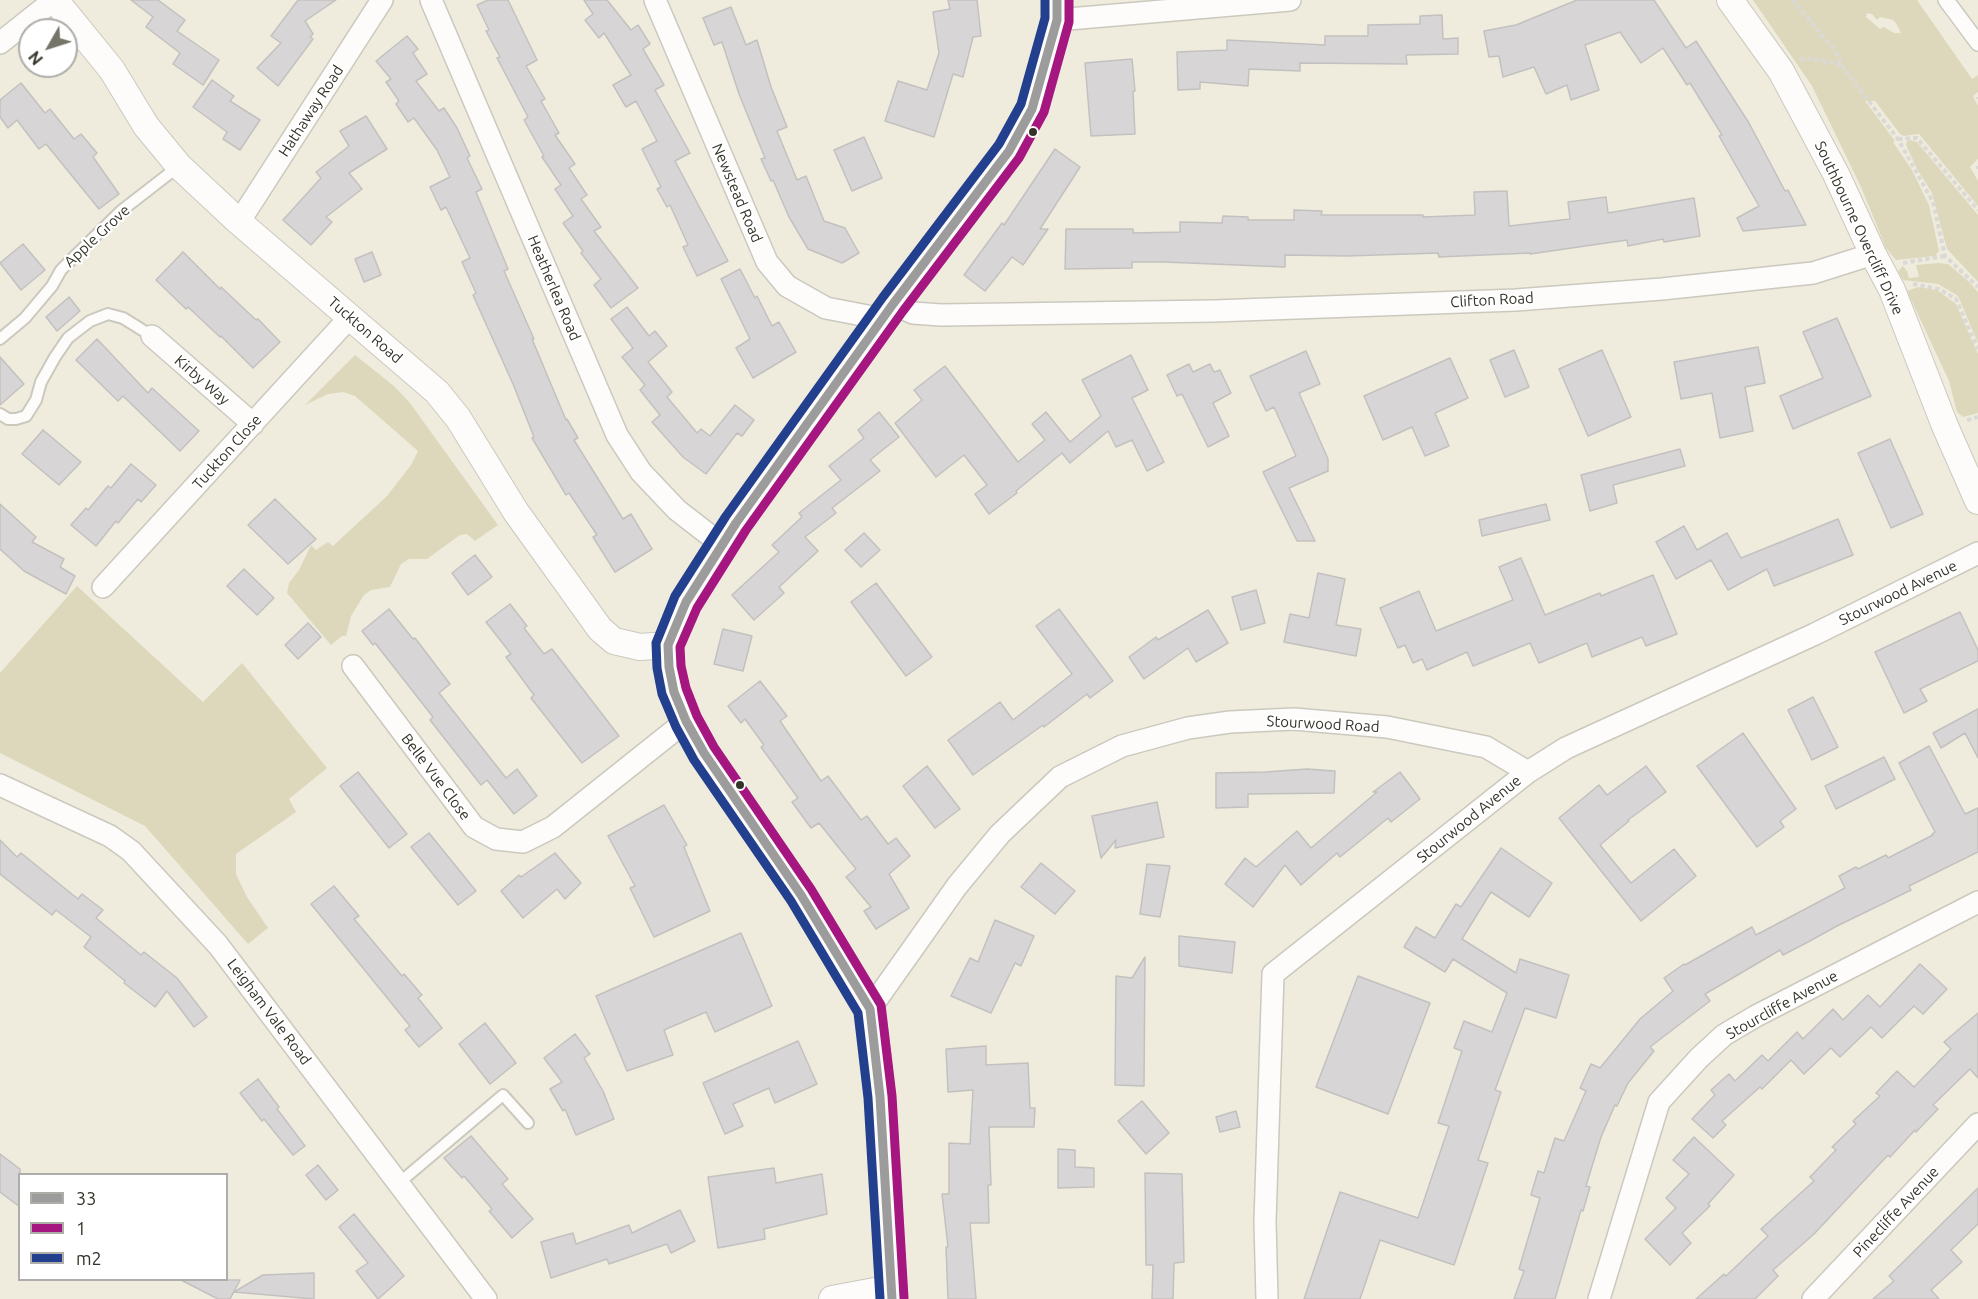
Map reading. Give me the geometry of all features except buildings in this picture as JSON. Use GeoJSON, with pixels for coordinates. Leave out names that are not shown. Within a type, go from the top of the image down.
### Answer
{"type":"FeatureCollection","features":[{"type":"Feature","properties":{"kind":"main road"},"geometry":{"type":"LineString","coordinates":[[891,1294],[880,1097],[870,1009],[806,904],[704,753],[686,721],[674,692],[668,645],[686,602],[721,544],[888,312],[1009,151],[1032,109],[1057,10]]}},
{"type":"Feature","properties":{"kind":"street"},"geometry":{"type":"LineString","coordinates":[[0,43],[54,0]]}},
{"type":"Feature","properties":{"kind":"street","name":"Tuckton Road"},"geometry":{"type":"LineString","coordinates":[[54,0],[112,70],[146,126],[179,166],[239,222],[437,392],[458,418],[516,512],[600,629],[614,640],[640,648],[668,645]]}},
{"type":"Feature","properties":{"kind":"street","name":"Hathaway Road"},"geometry":{"type":"LineString","coordinates":[[239,222],[382,0]]}},
{"type":"Feature","properties":{"kind":"street","name":"Heatherlea Road"},"geometry":{"type":"LineString","coordinates":[[431,0],[617,435],[641,472],[677,510],[721,544]]}},
{"type":"Feature","properties":{"kind":"street","name":"Newstead Road"},"geometry":{"type":"LineString","coordinates":[[655,0],[767,262],[787,286],[826,308],[888,312]]}},
{"type":"Feature","properties":{"kind":"street"},"geometry":{"type":"LineString","coordinates":[[1057,10],[1290,0]]}},
{"type":"Feature","properties":{"kind":"street","name":"Southbourne Overcliff Drive"},"geometry":{"type":"LineString","coordinates":[[1730,0],[1781,71],[1836,174],[1882,272],[1978,501]]}},
{"type":"Feature","properties":{"kind":"street"},"geometry":{"type":"LineString","coordinates":[[1946,0],[1978,42]]}},
{"type":"Feature","properties":{"kind":"street","name":"Clifton Road"},"geometry":{"type":"LineString","coordinates":[[888,312],[941,315],[1214,311],[1516,300],[1662,289],[1813,273],[1882,272]]}},
{"type":"Feature","properties":{"kind":"street","name":"Tuckton Close"},"geometry":{"type":"LineString","coordinates":[[103,588],[350,317]]}},
{"type":"Feature","properties":{"kind":"street","name":"Kirby Way"},"geometry":{"type":"LineString","coordinates":[[152,336],[252,424]]}},
{"type":"Feature","properties":{"kind":"street","name":"Stourwood Avenue"},"geometry":{"type":"LineString","coordinates":[[1267,1299],[1265,1222],[1273,974],[1528,772],[1566,748],[1815,634],[1978,554]]}},
{"type":"Feature","properties":{"kind":"street","name":"Belle Vue Close"},"geometry":{"type":"LineString","coordinates":[[353,666],[474,827],[496,839],[523,842],[553,827],[686,721]]}},
{"type":"Feature","properties":{"kind":"street","name":"Stourwood Road"},"geometry":{"type":"LineString","coordinates":[[870,1009],[957,886],[1000,834],[1060,777],[1122,746],[1188,728],[1230,722],[1294,719],[1387,727],[1486,747],[1528,772]]}},
{"type":"Feature","properties":{"kind":"street","name":"Leigham Vale Road"},"geometry":{"type":"LineString","coordinates":[[0,784],[110,836],[131,850],[218,945],[486,1299]]}},
{"type":"Feature","properties":{"kind":"street","name":"Stourcliffe Avenue"},"geometry":{"type":"LineString","coordinates":[[1599,1299],[1659,1102],[1699,1058],[1724,1035],[1756,1016],[1978,902]]}},
{"type":"Feature","properties":{"kind":"street","name":"Pinecliffe Avenue"},"geometry":{"type":"LineString","coordinates":[[1813,1299],[1978,1124]]}},
{"type":"Feature","properties":{"kind":"street"},"geometry":{"type":"LineString","coordinates":[[832,1299],[891,1294]]}},
{"type":"Feature","properties":{"kind":"lane","name":"Apple Grove"},"geometry":{"type":"LineString","coordinates":[[0,339],[25,318],[52,286],[61,270],[121,211],[179,166]]}},
{"type":"Feature","properties":{"kind":"lane"},"geometry":{"type":"LineString","coordinates":[[0,414],[8,419],[26,416],[36,400],[41,382],[55,357],[68,339],[90,321],[108,314],[123,318],[152,336]]}},
{"type":"Feature","properties":{"kind":"lane"},"geometry":{"type":"LineString","coordinates":[[399,1184],[503,1095],[528,1123]]}},
{"type":"Feature","properties":{"kind":"path"},"geometry":{"type":"LineString","coordinates":[[1792,0],[1834,49],[1844,69],[1898,139],[1933,202],[1945,256],[1978,287]]}},
{"type":"Feature","properties":{"kind":"path"},"geometry":{"type":"LineString","coordinates":[[1781,71],[1804,58],[1835,63],[1844,69]]}},
{"type":"Feature","properties":{"kind":"path"},"geometry":{"type":"LineString","coordinates":[[1898,139],[1917,138],[1978,210]]}},
{"type":"Feature","properties":{"kind":"path"},"geometry":{"type":"LineString","coordinates":[[1882,272],[1899,264],[1945,256]]}},
{"type":"Feature","properties":{"kind":"path"},"geometry":{"type":"LineString","coordinates":[[1882,272],[1912,284],[1939,289],[1956,299],[1978,349]]}},
{"type":"Feature","properties":{"kind":"shaded area"},"geometry":{"type":"Polygon","coordinates":[[[1753,0],[1917,0],[1972,79],[1978,75],[1978,92],[1973,96],[1978,106],[1978,159],[1970,167],[1978,181],[1978,206],[1919,134],[1904,136],[1900,134],[1875,101],[1865,101],[1895,141],[1893,142],[1912,170],[1929,205],[1939,251],[1935,256],[1896,260],[1886,248],[1861,187],[1812,86],[1753,0]],[[1867,13],[1866,17],[1880,29],[1884,27],[1894,33],[1901,33],[1893,20],[1880,17],[1877,20],[1872,14],[1867,13]]]}},
{"type":"Feature","properties":{"kind":"shaded area"},"geometry":{"type":"Polygon","coordinates":[[[1907,141],[1917,142],[1978,215],[1978,282],[1947,249],[1932,193],[1906,145],[1907,141]]]}},
{"type":"Feature","properties":{"kind":"shaded area"},"geometry":{"type":"Polygon","coordinates":[[[1948,264],[1978,292],[1978,343],[1958,296],[1938,284],[1903,280],[1898,271],[1903,266],[1909,278],[1919,277],[1916,265],[1948,264]]]}},
{"type":"Feature","properties":{"kind":"shaded area"},"geometry":{"type":"Polygon","coordinates":[[[1918,287],[1937,290],[1956,304],[1978,354],[1978,413],[1963,417],[1957,412],[1949,381],[1907,291],[1918,287]]]}},
{"type":"Feature","properties":{"kind":"shaded area"},"geometry":{"type":"Polygon","coordinates":[[[355,355],[394,386],[410,403],[498,525],[475,541],[467,534],[460,535],[427,559],[409,559],[401,564],[390,587],[371,590],[364,595],[351,616],[346,636],[342,636],[331,645],[287,593],[289,583],[299,570],[311,545],[316,550],[328,542],[333,546],[387,496],[411,465],[418,451],[355,396],[343,392],[328,394],[305,405],[355,355]]]}},
{"type":"Feature","properties":{"kind":"shaded area"},"geometry":{"type":"Polygon","coordinates":[[[77,586],[203,702],[242,663],[327,768],[289,799],[296,812],[236,854],[236,874],[247,897],[268,928],[248,944],[145,826],[0,753],[0,673],[77,586]]]}},
{"type":"Feature","properties":{"kind":"transit line","name":"m2"},"geometry":{"type":"LineString","coordinates":[[880,1299],[868,1098],[858,1013],[791,901],[694,760],[662,694],[657,668],[656,643],[675,596],[726,516],[883,297],[999,144],[1021,104],[1045,18],[1045,0]]}},
{"type":"Feature","properties":{"kind":"transit line","name":"33"},"geometry":{"type":"LineString","coordinates":[[892,1299],[880,1097],[870,1009],[801,895],[704,753],[686,721],[674,692],[668,645],[686,602],[736,523],[893,304],[1009,151],[1032,109],[1057,20],[1057,0]]}},
{"type":"Feature","properties":{"kind":"transit line","name":"1"},"geometry":{"type":"LineString","coordinates":[[904,1298],[892,1096],[881,1005],[811,889],[714,747],[697,716],[686,688],[680,647],[697,608],[746,530],[903,311],[1019,158],[1044,112],[1069,22],[1069,0]]}}]}
